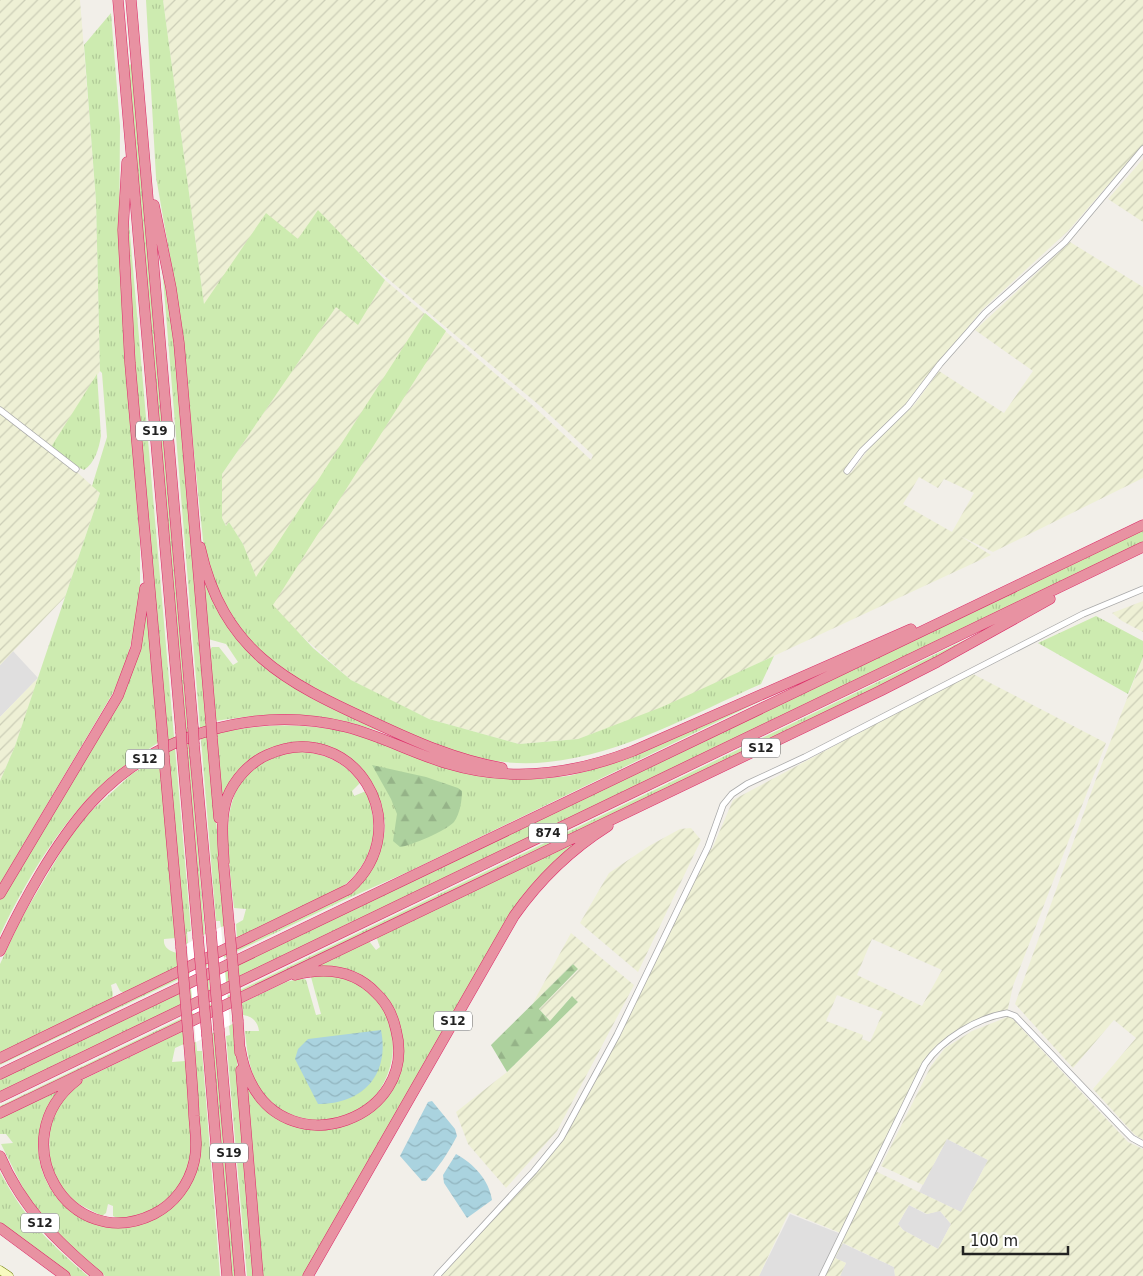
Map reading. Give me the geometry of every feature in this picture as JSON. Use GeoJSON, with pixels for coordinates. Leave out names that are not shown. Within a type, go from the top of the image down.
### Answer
{"type":"FeatureCollection","features":[{"type":"Feature","properties":{"kind":"highway","name":"S19"},"geometry":{"type":"LineString","coordinates":[[118,0],[227,1276]]}},
{"type":"Feature","properties":{"kind":"highway","name":"S19"},"geometry":{"type":"LineString","coordinates":[[131,0],[240,1276]]}},
{"type":"Feature","properties":{"kind":"highway"},"geometry":{"type":"LineString","coordinates":[[104,1062],[71,1084],[54,1102],[44,1123],[41,1136],[42,1155],[52,1182],[71,1206],[87,1216],[104,1222],[130,1222],[149,1216],[172,1202],[186,1183],[194,1163],[196,1143],[181,947],[145,545],[124,258],[123,230],[129,131]]}},
{"type":"Feature","properties":{"kind":"highway"},"geometry":{"type":"LineString","coordinates":[[145,160],[175,311],[238,1021],[258,1276]]}},
{"type":"Feature","properties":{"kind":"highway"},"geometry":{"type":"LineString","coordinates":[[192,507],[205,566],[222,608],[247,644],[281,675],[315,695],[452,757],[509,769],[547,774],[578,769],[617,757],[918,626],[948,618],[1143,525]]}},
{"type":"Feature","properties":{"kind":"highway"},"geometry":{"type":"LineString","coordinates":[[0,894],[106,717],[128,674],[137,641],[144,603],[145,545]]}},
{"type":"Feature","properties":{"kind":"highway","name":"S12"},"geometry":{"type":"LineString","coordinates":[[308,1276],[488,960],[524,902],[544,876],[568,854],[642,804],[937,662],[1096,571],[1143,547]]}},
{"type":"Feature","properties":{"kind":"highway","name":"874"},"geometry":{"type":"LineString","coordinates":[[0,1097],[1096,571]]}},
{"type":"Feature","properties":{"kind":"highway","name":"874"},"geometry":{"type":"LineString","coordinates":[[0,1074],[948,618]]}},
{"type":"Feature","properties":{"kind":"highway","name":"S12"},"geometry":{"type":"LineString","coordinates":[[0,951],[57,848],[91,804],[118,778],[148,757],[202,732],[260,720],[319,722],[362,732],[465,769],[501,774],[547,774]]}},
{"type":"Feature","properties":{"kind":"highway"},"geometry":{"type":"LineString","coordinates":[[0,1058],[349,889],[367,870],[378,842],[380,819],[372,791],[355,770],[325,750],[297,747],[274,751],[264,756],[240,776],[227,798],[224,812],[224,862]]}},
{"type":"Feature","properties":{"kind":"highway"},"geometry":{"type":"LineString","coordinates":[[0,1113],[642,804]]}},
{"type":"Feature","properties":{"kind":"highway"},"geometry":{"type":"LineString","coordinates":[[240,1048],[249,1081],[265,1103],[286,1118],[309,1126],[335,1124],[350,1120],[373,1105],[391,1080],[398,1058],[396,1027],[384,1002],[365,983],[350,975],[328,970],[306,972],[266,984]]}},
{"type":"Feature","properties":{"kind":"highway","name":"S12"},"geometry":{"type":"LineString","coordinates":[[0,1156],[14,1185],[40,1222],[64,1247],[98,1276]]}},
{"type":"Feature","properties":{"kind":"highway"},"geometry":{"type":"LineString","coordinates":[[0,1228],[64,1276]]}},
{"type":"Feature","properties":{"kind":"street"},"geometry":{"type":"LineString","coordinates":[[847,472],[862,451],[908,406],[940,364],[985,313],[1065,242],[1143,149]]}},
{"type":"Feature","properties":{"kind":"street"},"geometry":{"type":"LineString","coordinates":[[0,410],[76,469]]}},
{"type":"Feature","properties":{"kind":"street"},"geometry":{"type":"LineString","coordinates":[[437,1276],[534,1172],[561,1138],[617,1035],[708,847],[719,812],[732,794],[747,784],[814,752],[1083,614],[1143,589]]}},
{"type":"Feature","properties":{"kind":"street"},"geometry":{"type":"LineString","coordinates":[[822,1276],[925,1064],[942,1044],[984,1020],[1007,1013],[1015,1016],[1123,1130],[1143,1144]]}},
{"type":"Feature","properties":{"kind":"street"},"geometry":{"type":"LineString","coordinates":[[0,1270],[9,1276]]}},
{"type":"Feature","properties":{"kind":"shaded area"},"geometry":{"type":"Polygon","coordinates":[[[13,651],[38,678],[0,717],[0,665],[13,651]]]}},
{"type":"Feature","properties":{"kind":"shaded area"},"geometry":{"type":"Polygon","coordinates":[[[947,1139],[988,1160],[961,1212],[919,1192],[947,1139]]]}},
{"type":"Feature","properties":{"kind":"shaded area"},"geometry":{"type":"Polygon","coordinates":[[[909,1205],[926,1214],[940,1211],[951,1224],[938,1249],[903,1230],[898,1224],[909,1205]]]}},
{"type":"Feature","properties":{"kind":"shaded area"},"geometry":{"type":"Polygon","coordinates":[[[790,1214],[841,1234],[820,1276],[759,1276],[790,1214]]]}},
{"type":"Feature","properties":{"kind":"shaded area"},"geometry":{"type":"Polygon","coordinates":[[[842,1243],[894,1267],[895,1276],[840,1276],[846,1263],[835,1258],[842,1243]]]}},
{"type":"Feature","properties":{"kind":"green space"},"geometry":{"type":"Polygon","coordinates":[[[0,0],[80,0],[96,201],[100,371],[51,447],[0,409],[0,0]]]}},
{"type":"Feature","properties":{"kind":"green space"},"geometry":{"type":"Polygon","coordinates":[[[146,0],[163,0],[204,304],[266,213],[298,239],[318,210],[385,280],[358,325],[336,307],[222,474],[222,518],[226,526],[229,522],[243,544],[256,577],[425,313],[446,331],[273,605],[313,648],[351,680],[429,719],[519,744],[578,739],[662,707],[774,656],[761,684],[684,720],[603,751],[548,762],[522,763],[497,761],[472,756],[424,740],[303,684],[268,660],[247,638],[238,626],[216,585],[203,540],[179,308],[156,177],[146,0]]]}},
{"type":"Feature","properties":{"kind":"green space"},"geometry":{"type":"Polygon","coordinates":[[[163,0],[1143,0],[1143,145],[1068,231],[982,310],[907,403],[860,449],[847,471],[851,473],[873,443],[914,405],[939,371],[1004,413],[1033,371],[975,330],[1070,242],[1143,287],[1143,478],[993,552],[960,536],[991,555],[662,708],[578,739],[519,744],[429,719],[351,680],[293,628],[273,606],[256,578],[243,544],[229,522],[227,527],[222,518],[222,474],[336,306],[358,324],[385,280],[531,404],[591,460],[593,455],[539,405],[369,263],[318,211],[298,240],[266,214],[204,305],[163,0]],[[919,477],[903,504],[952,532],[974,493],[944,479],[938,488],[919,477]]]}},
{"type":"Feature","properties":{"kind":"green space"},"geometry":{"type":"Polygon","coordinates":[[[111,13],[120,126],[119,249],[140,543],[140,590],[135,627],[127,659],[114,691],[0,884],[0,781],[15,746],[100,493],[92,486],[107,437],[102,373],[100,371],[96,201],[84,45],[111,13]]]}},
{"type":"Feature","properties":{"kind":"green space"},"geometry":{"type":"Polygon","coordinates":[[[132,64],[205,934],[202,936],[128,65],[132,64]]]}},
{"type":"Feature","properties":{"kind":"green space"},"geometry":{"type":"Polygon","coordinates":[[[1143,159],[1143,222],[1108,199],[1143,159]]]}},
{"type":"Feature","properties":{"kind":"green space"},"geometry":{"type":"Polygon","coordinates":[[[127,200],[191,931],[187,932],[188,943],[183,946],[128,282],[127,200]]]}},
{"type":"Feature","properties":{"kind":"green space"},"geometry":{"type":"Polygon","coordinates":[[[161,254],[173,316],[225,926],[221,927],[220,921],[216,921],[161,254]]]}},
{"type":"Feature","properties":{"kind":"green space"},"geometry":{"type":"Polygon","coordinates":[[[97,374],[100,441],[96,455],[88,467],[84,470],[78,467],[75,471],[51,447],[97,374]]]}},
{"type":"Feature","properties":{"kind":"green space"},"geometry":{"type":"Polygon","coordinates":[[[0,410],[48,446],[100,493],[65,597],[0,665],[0,410]]]}},
{"type":"Feature","properties":{"kind":"green space"},"geometry":{"type":"Polygon","coordinates":[[[1143,530],[1143,542],[0,1092],[0,1078],[1143,530]]]}},
{"type":"Feature","properties":{"kind":"green space"},"geometry":{"type":"Polygon","coordinates":[[[203,572],[212,594],[283,680],[313,699],[388,734],[343,721],[303,715],[262,715],[216,721],[209,651],[212,647],[219,647],[233,665],[238,662],[226,644],[208,639],[203,572]]]}},
{"type":"Feature","properties":{"kind":"green space"},"geometry":{"type":"Polygon","coordinates":[[[1143,601],[1143,632],[1122,621],[1112,613],[1143,601]]]}},
{"type":"Feature","properties":{"kind":"green space"},"geometry":{"type":"Polygon","coordinates":[[[148,608],[159,742],[111,776],[74,815],[45,853],[0,935],[0,900],[108,720],[148,608]]]}},
{"type":"Feature","properties":{"kind":"green space"},"geometry":{"type":"Polygon","coordinates":[[[1096,616],[1143,641],[1143,657],[1128,694],[1038,643],[1096,616]]]}},
{"type":"Feature","properties":{"kind":"green space"},"geometry":{"type":"Polygon","coordinates":[[[969,638],[926,664],[0,1109],[0,1106],[969,638]]]}},
{"type":"Feature","properties":{"kind":"green space"},"geometry":{"type":"Polygon","coordinates":[[[1143,657],[1143,1140],[1134,1134],[1093,1089],[1136,1038],[1114,1020],[1073,1068],[1015,1004],[1096,779],[1143,657]]]}},
{"type":"Feature","properties":{"kind":"green space"},"geometry":{"type":"Polygon","coordinates":[[[971,673],[1106,743],[1013,986],[1007,1013],[963,1030],[932,1053],[873,1170],[961,1212],[988,1160],[947,1139],[923,1185],[881,1166],[931,1066],[945,1048],[972,1031],[1010,1016],[1128,1142],[1143,1149],[1143,1276],[895,1276],[894,1267],[843,1243],[835,1258],[846,1263],[840,1276],[822,1276],[843,1234],[789,1212],[759,1276],[437,1276],[561,1138],[617,1035],[708,847],[712,849],[733,800],[971,673]],[[872,939],[857,975],[922,1006],[942,970],[872,939]],[[837,995],[826,1021],[863,1035],[862,1039],[870,1042],[883,1012],[837,995]],[[909,1205],[898,1224],[903,1230],[938,1249],[951,1224],[940,1211],[927,1214],[909,1205]]]}},
{"type":"Feature","properties":{"kind":"green space"},"geometry":{"type":"Polygon","coordinates":[[[38,678],[15,746],[0,781],[0,717],[38,678]]]}},
{"type":"Feature","properties":{"kind":"green space"},"geometry":{"type":"Polygon","coordinates":[[[779,692],[410,871],[342,901],[0,1065],[0,1061],[353,890],[374,862],[383,840],[385,828],[384,816],[380,805],[331,750],[262,753],[221,801],[217,733],[264,726],[326,728],[502,778],[537,779],[569,776],[609,765],[779,692]]]}},
{"type":"Feature","properties":{"kind":"green space"},"geometry":{"type":"Polygon","coordinates":[[[293,752],[313,753],[331,758],[346,768],[360,783],[352,791],[354,796],[366,791],[373,819],[372,844],[361,867],[341,888],[237,939],[236,924],[243,920],[246,909],[234,908],[229,860],[228,836],[230,813],[236,792],[248,774],[266,761],[293,752]]]}},
{"type":"Feature","properties":{"kind":"green space"},"geometry":{"type":"Polygon","coordinates":[[[161,758],[176,938],[164,939],[164,944],[171,951],[177,953],[178,968],[124,993],[120,991],[116,983],[111,985],[112,999],[0,1054],[0,964],[21,919],[68,840],[89,813],[133,773],[161,758]]]}},
{"type":"Feature","properties":{"kind":"green space"},"geometry":{"type":"Polygon","coordinates":[[[372,765],[426,777],[458,788],[462,791],[462,799],[454,822],[429,837],[400,847],[393,841],[397,814],[372,765]]]}},
{"type":"Feature","properties":{"kind":"green space"},"geometry":{"type":"Polygon","coordinates":[[[691,828],[701,840],[638,972],[580,923],[609,873],[649,846],[680,829],[691,828]]]}},
{"type":"Feature","properties":{"kind":"green space"},"geometry":{"type":"Polygon","coordinates":[[[581,837],[535,881],[515,907],[303,1276],[262,1276],[247,1084],[256,1097],[279,1117],[292,1124],[306,1128],[321,1129],[336,1127],[367,1115],[379,1103],[400,1064],[383,994],[315,967],[369,941],[376,950],[380,947],[376,936],[581,837]]]}},
{"type":"Feature","properties":{"kind":"green space"},"geometry":{"type":"Polygon","coordinates":[[[571,933],[634,985],[557,1131],[506,1188],[468,1144],[456,1112],[507,1072],[578,1002],[572,996],[550,1021],[539,1009],[578,970],[573,964],[533,1003],[571,933]]]}},
{"type":"Feature","properties":{"kind":"green space"},"geometry":{"type":"Polygon","coordinates":[[[573,964],[578,969],[539,1009],[550,1021],[572,996],[578,1002],[507,1072],[491,1045],[573,964]]]}},
{"type":"Feature","properties":{"kind":"green space"},"geometry":{"type":"Polygon","coordinates":[[[328,974],[359,985],[376,1000],[386,1014],[393,1046],[391,1063],[386,1079],[377,1094],[362,1109],[330,1122],[296,1116],[281,1110],[270,1102],[261,1091],[250,1064],[245,1031],[259,1031],[256,1022],[252,1018],[243,1015],[242,1003],[286,982],[302,978],[306,980],[316,1015],[321,1014],[311,977],[328,974]]]}},
{"type":"Feature","properties":{"kind":"green space"},"geometry":{"type":"Polygon","coordinates":[[[234,1023],[254,1276],[247,1276],[226,1036],[230,1035],[229,1026],[234,1023]]]}},
{"type":"Feature","properties":{"kind":"green space"},"geometry":{"type":"Polygon","coordinates":[[[183,1031],[184,1044],[175,1048],[172,1062],[186,1061],[192,1125],[191,1147],[187,1168],[179,1187],[166,1202],[146,1212],[125,1218],[113,1216],[113,1206],[108,1204],[106,1213],[102,1216],[69,1199],[49,1169],[50,1119],[72,1088],[82,1080],[183,1031]]]}},
{"type":"Feature","properties":{"kind":"green space"},"geometry":{"type":"Polygon","coordinates":[[[215,1032],[235,1276],[231,1276],[210,1034],[215,1032]]]}},
{"type":"Feature","properties":{"kind":"green space"},"geometry":{"type":"Polygon","coordinates":[[[196,1042],[197,1051],[202,1051],[220,1276],[105,1276],[64,1242],[28,1198],[1,1144],[13,1143],[6,1134],[0,1134],[0,1116],[59,1089],[43,1118],[39,1133],[38,1149],[45,1179],[65,1206],[91,1222],[109,1224],[141,1223],[194,1175],[192,1043],[196,1042]]]}},
{"type":"Feature","properties":{"kind":"green space"},"geometry":{"type":"Polygon","coordinates":[[[0,1172],[19,1204],[38,1229],[88,1276],[70,1276],[0,1225],[0,1172]]]}},
{"type":"Feature","properties":{"kind":"water"},"geometry":{"type":"Polygon","coordinates":[[[381,1030],[383,1046],[381,1061],[377,1073],[370,1084],[348,1099],[334,1103],[318,1104],[295,1059],[298,1049],[308,1039],[381,1030]]]}},
{"type":"Feature","properties":{"kind":"water"},"geometry":{"type":"Polygon","coordinates":[[[432,1101],[455,1129],[457,1136],[435,1170],[426,1181],[422,1181],[400,1156],[428,1102],[432,1101]]]}},
{"type":"Feature","properties":{"kind":"water"},"geometry":{"type":"Polygon","coordinates":[[[456,1154],[480,1173],[488,1186],[492,1200],[467,1218],[444,1183],[443,1175],[456,1154]]]}},
{"type":"Feature","properties":{"kind":"pier"},"geometry":{"type":"Polygon","coordinates":[[[221,927],[230,1025],[214,1033],[205,935],[221,927]]]}},
{"type":"Feature","properties":{"kind":"pier"},"geometry":{"type":"Polygon","coordinates":[[[198,937],[212,1034],[196,1042],[187,944],[198,937]]]}}]}
